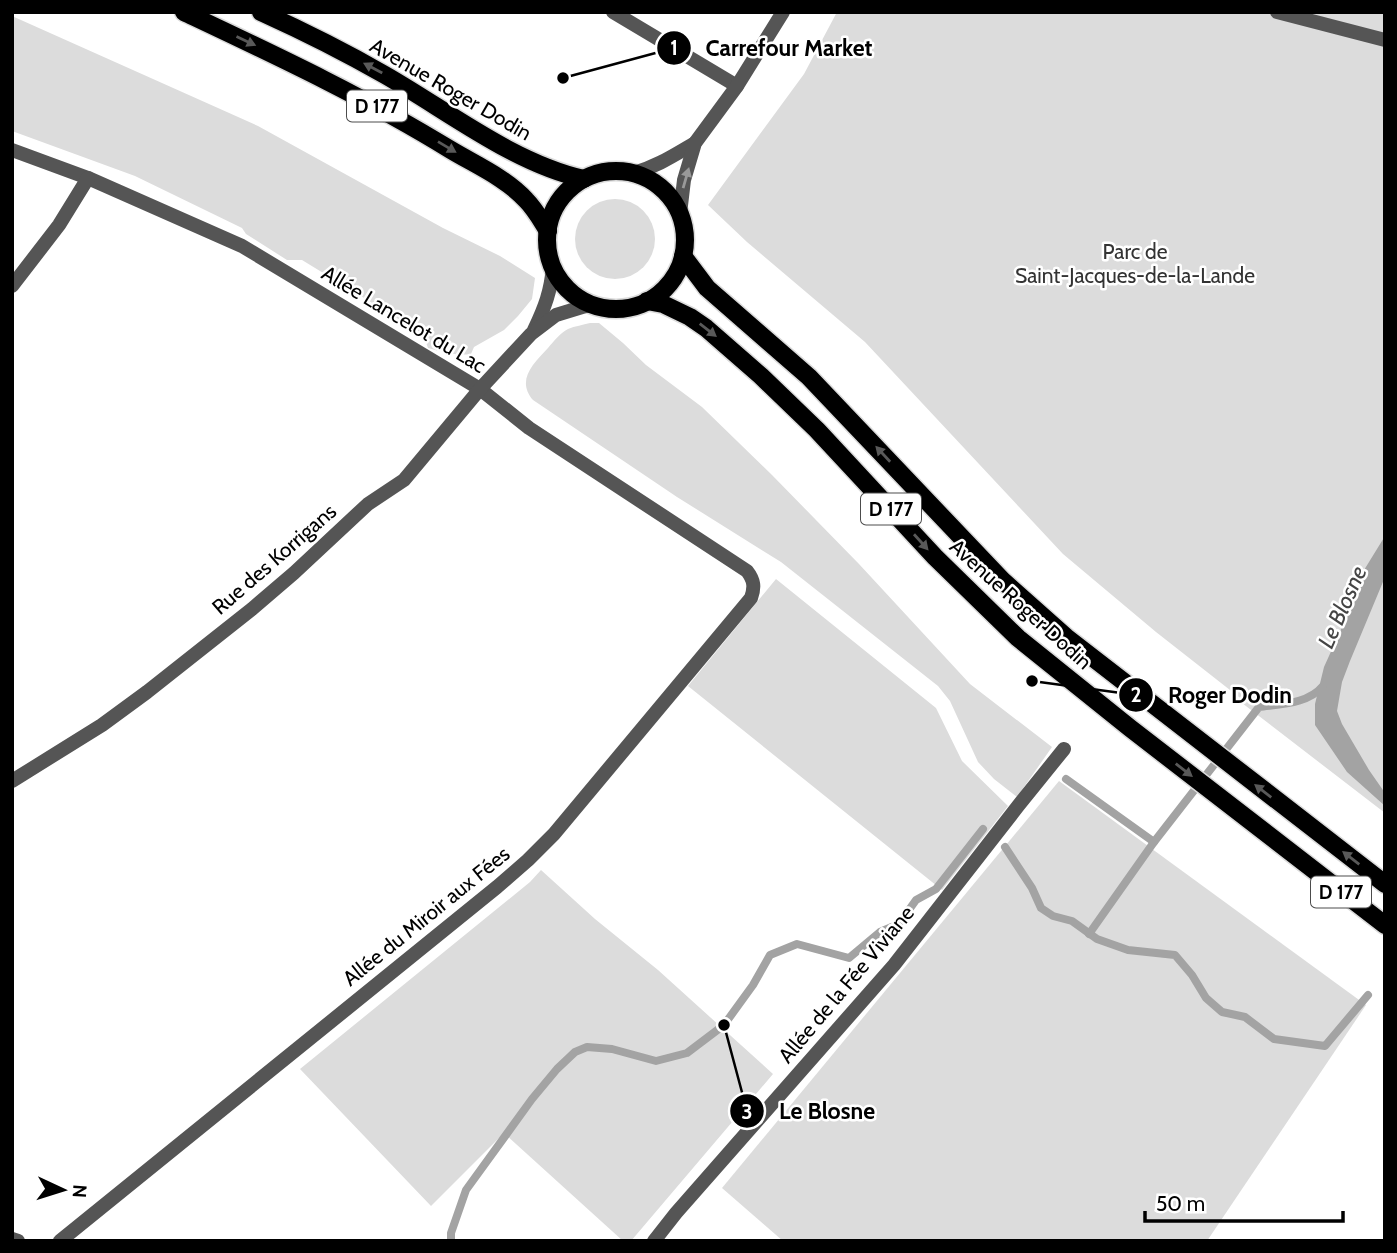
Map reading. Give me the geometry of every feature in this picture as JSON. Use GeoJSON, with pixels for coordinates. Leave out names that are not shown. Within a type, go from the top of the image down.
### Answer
{"type":"FeatureCollection","features":[{"type":"Feature","properties":{"kind":"main road","name":"D 177"},"geometry":{"type":"LineString","coordinates":[[184,12],[320,76],[436,141],[515,190],[528,201],[548,231]]}},
{"type":"Feature","properties":{"kind":"main road","name":"Avenue Roger Dodin"},"geometry":{"type":"LineString","coordinates":[[261,12],[385,75],[530,161],[566,175],[584,178]]}},
{"type":"Feature","properties":{"kind":"main road"},"geometry":{"type":"LineString","coordinates":[[614,171],[634,173],[653,181],[675,204],[684,234],[683,256],[670,282],[647,301],[620,308],[592,304],[568,289],[552,266],[548,231],[553,213],[569,190],[584,178],[614,171]]}},
{"type":"Feature","properties":{"kind":"main road","name":"Avenue Roger Dodin"},"geometry":{"type":"LineString","coordinates":[[683,256],[707,288],[809,377],[1002,580],[1066,637],[1385,884]]}},
{"type":"Feature","properties":{"kind":"main road","name":"Avenue Roger Dodin"},"geometry":{"type":"LineString","coordinates":[[647,301],[663,304],[690,317],[761,376],[817,430],[935,557],[1027,646],[1130,729],[1385,925]]}},
{"type":"Feature","properties":{"kind":"street"},"geometry":{"type":"LineString","coordinates":[[613,12],[737,86]]}},
{"type":"Feature","properties":{"kind":"street"},"geometry":{"type":"LineString","coordinates":[[680,214],[684,180],[695,143],[737,86],[783,12]]}},
{"type":"Feature","properties":{"kind":"street"},"geometry":{"type":"LineString","coordinates":[[1278,12],[1385,40]]}},
{"type":"Feature","properties":{"kind":"street"},"geometry":{"type":"LineString","coordinates":[[634,173],[653,167],[695,143]]}},
{"type":"Feature","properties":{"kind":"street","name":"Allée Lancelot du Lac"},"geometry":{"type":"LineString","coordinates":[[12,150],[88,178],[242,246],[480,389],[529,428],[747,571]]}},
{"type":"Feature","properties":{"kind":"street"},"geometry":{"type":"LineString","coordinates":[[12,286],[59,225],[88,178]]}},
{"type":"Feature","properties":{"kind":"street","name":"Rue des Korrigans"},"geometry":{"type":"LineString","coordinates":[[531,334],[546,306],[552,283],[552,266]]}},
{"type":"Feature","properties":{"kind":"street","name":"Rue des Korrigans"},"geometry":{"type":"LineString","coordinates":[[12,781],[102,725],[252,609],[368,504],[404,480],[480,389],[531,334],[556,315],[592,304]]}},
{"type":"Feature","properties":{"kind":"street","name":"Allée du Miroir aux Fées"},"geometry":{"type":"LineString","coordinates":[[60,1241],[528,860],[554,834],[751,598],[754,589],[752,578],[747,571]]}},
{"type":"Feature","properties":{"kind":"street","name":"Allée de la Fée Viviane"},"geometry":{"type":"LineString","coordinates":[[654,1241],[894,965],[1064,750]]}},
{"type":"Feature","properties":{"kind":"street"},"geometry":{"type":"LineString","coordinates":[[12,1239],[18,1241]]}},
{"type":"Feature","properties":{"kind":"green space","name":"Parc de Saint-Jacques-de-la-Lande"},"geometry":{"type":"Polygon","coordinates":[[[837,12],[1385,12],[1385,813],[1242,703],[1244,701],[1063,554],[865,342],[747,242],[708,205],[804,74],[837,12]]]}},
{"type":"Feature","properties":{"kind":"green space"},"geometry":{"type":"Polygon","coordinates":[[[12,16],[258,126],[443,228],[500,256],[535,278],[532,299],[504,330],[474,347],[471,354],[455,354],[428,348],[423,334],[302,260],[287,260],[246,234],[242,228],[135,176],[12,131],[12,16]]]}},
{"type":"Feature","properties":{"kind":"green space"},"geometry":{"type":"Polygon","coordinates":[[[615,199],[630,202],[643,211],[652,224],[655,239],[652,254],[643,267],[630,276],[615,279],[600,276],[587,267],[578,254],[575,239],[578,224],[587,211],[600,202],[615,199]]]}},
{"type":"Feature","properties":{"kind":"green space"},"geometry":{"type":"Polygon","coordinates":[[[590,323],[599,323],[646,365],[702,407],[859,564],[970,684],[1052,747],[1017,797],[978,762],[950,701],[938,686],[781,562],[677,497],[533,400],[526,386],[528,372],[532,366],[562,333],[590,323]]]}},
{"type":"Feature","properties":{"kind":"green space"},"geometry":{"type":"Polygon","coordinates":[[[776,579],[936,708],[962,761],[1008,806],[942,890],[688,686],[776,579]]]}},
{"type":"Feature","properties":{"kind":"green space"},"geometry":{"type":"Polygon","coordinates":[[[1059,781],[1366,1005],[1207,1241],[783,1241],[722,1188],[1059,781]]]}},
{"type":"Feature","properties":{"kind":"green space"},"geometry":{"type":"Polygon","coordinates":[[[541,870],[595,919],[658,970],[773,1074],[631,1241],[623,1241],[504,1133],[431,1206],[300,1069],[530,882],[541,870]]]}},
{"type":"Feature","properties":{"kind":"shaded area"},"geometry":{"type":"Polygon","coordinates":[[[1385,536],[1385,577],[1342,682],[1337,711],[1342,724],[1385,793],[1385,806],[1347,772],[1315,725],[1315,704],[1324,667],[1347,616],[1361,575],[1385,536]]]}},
{"type":"Feature","properties":{"kind":"waterway","name":"Le Blosne"},"geometry":{"type":"LineString","coordinates":[[1089,934],[1154,842],[1259,707],[1302,700],[1323,686]]}},
{"type":"Feature","properties":{"kind":"waterway","name":"Le Blosne"},"geometry":{"type":"LineString","coordinates":[[1066,779],[1154,842]]}},
{"type":"Feature","properties":{"kind":"waterway","name":"Le Blosne"},"geometry":{"type":"LineString","coordinates":[[451,1241],[451,1233],[466,1190],[532,1099],[575,1052],[587,1047],[612,1049],[656,1061],[687,1053],[724,1025],[753,985],[770,955],[797,944],[849,958],[880,932],[901,921],[916,900],[936,889],[983,829]]}},
{"type":"Feature","properties":{"kind":"waterway","name":"Le Blosne"},"geometry":{"type":"LineString","coordinates":[[1005,847],[1032,888],[1041,908],[1053,916],[1072,921],[1097,939],[1128,950],[1175,955],[1206,998],[1222,1012],[1245,1017],[1274,1039],[1325,1046],[1368,995]]}},
{"type":"Feature","properties":{"kind":"place","name":"Carrefour Market"},"geometry":{"type":"Point","coordinates":[563,78]}},
{"type":"Feature","properties":{"kind":"place","name":"Roger Dodin"},"geometry":{"type":"Point","coordinates":[1032,681]}},
{"type":"Feature","properties":{"kind":"place","name":"Le Blosne"},"geometry":{"type":"Point","coordinates":[724,1025]}}]}
